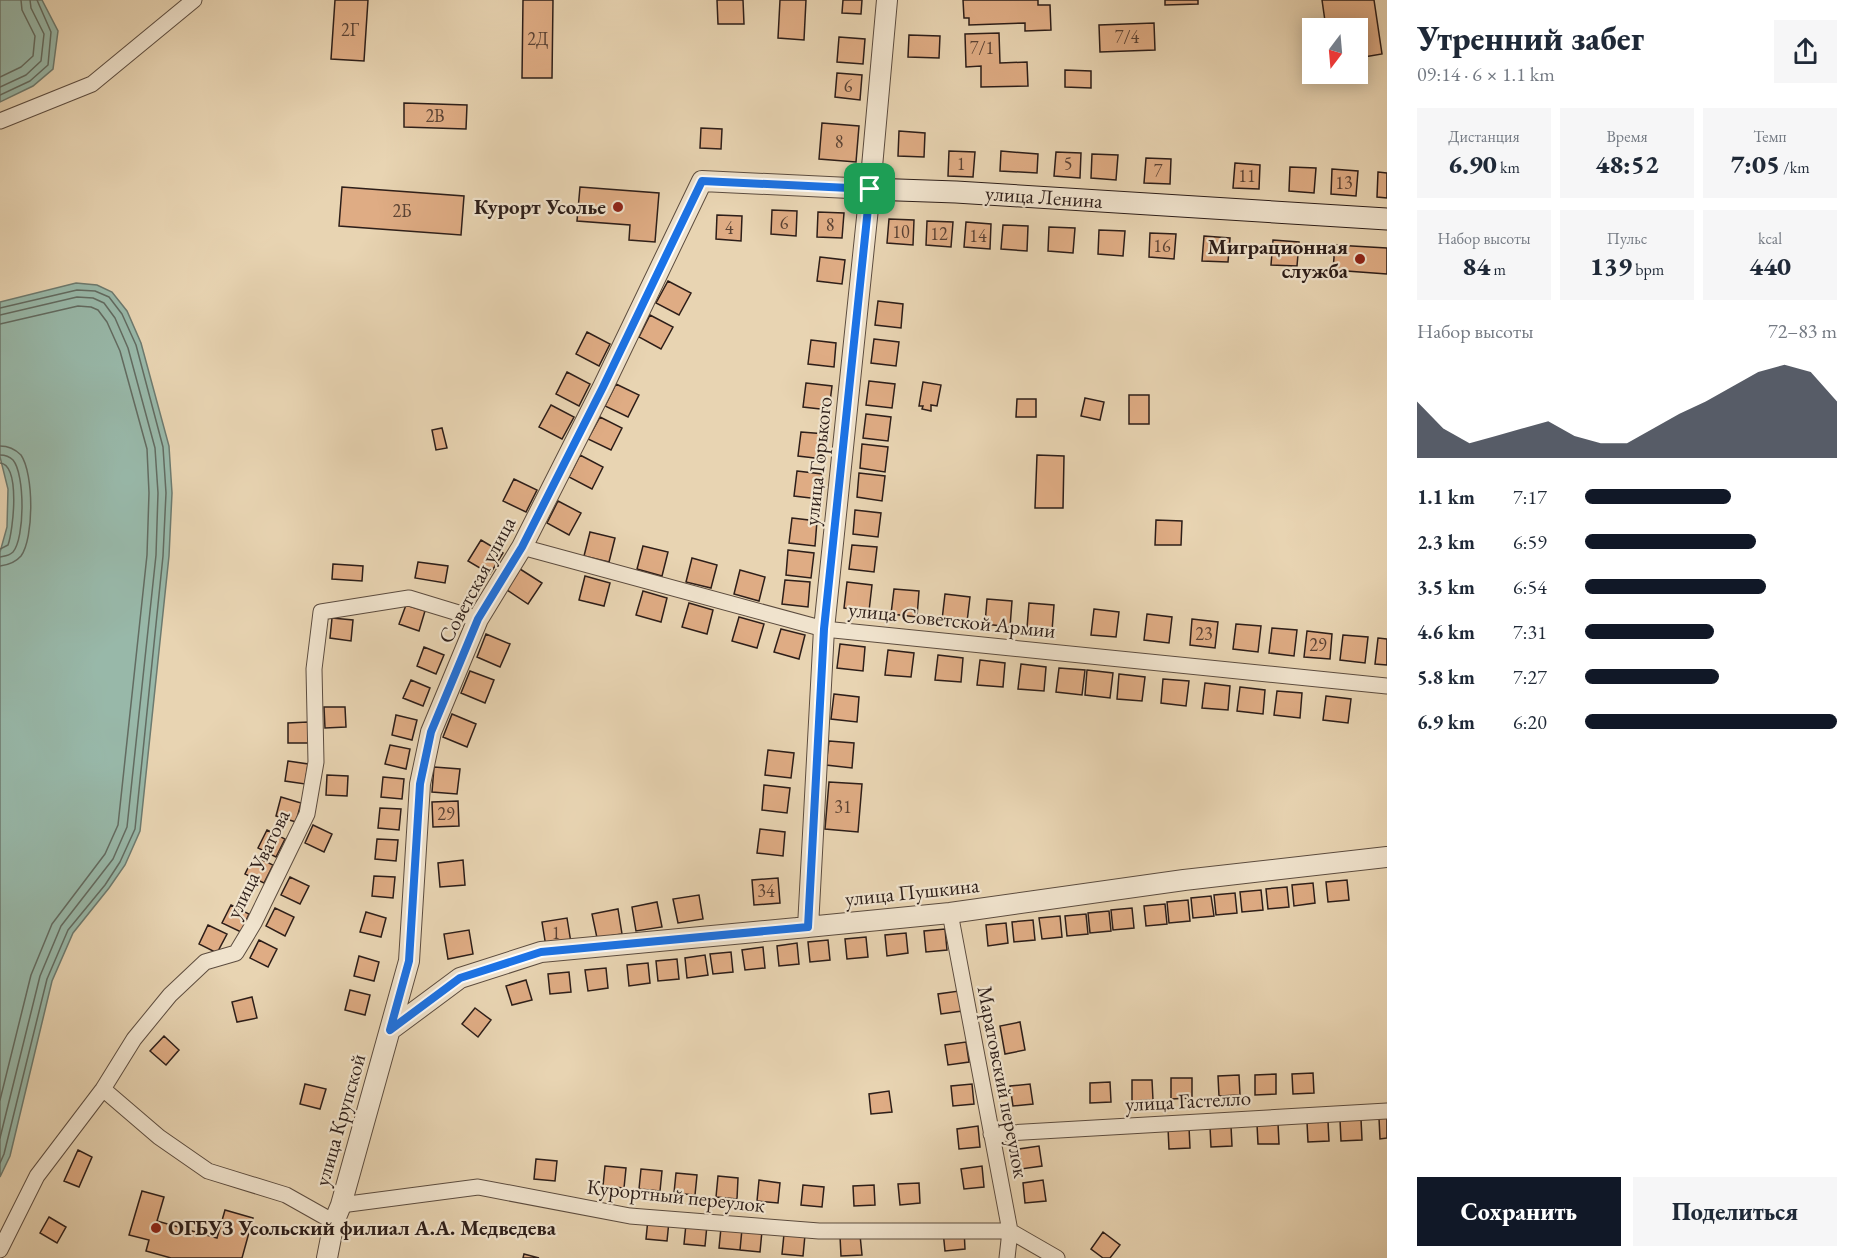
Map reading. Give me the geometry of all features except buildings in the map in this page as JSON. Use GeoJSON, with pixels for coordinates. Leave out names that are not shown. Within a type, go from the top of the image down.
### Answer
{"type":"FeatureCollection","features":[{"type":"Feature","properties":{"kind":"main road","name":"улица Ленина"},"geometry":{"type":"LineString","coordinates":[[870,189],[956,192],[1387,219]]}},
{"type":"Feature","properties":{"kind":"street"},"geometry":{"type":"LineString","coordinates":[[0,121],[92,84],[194,0]]}},
{"type":"Feature","properties":{"kind":"street","name":"улица Горького"},"geometry":{"type":"LineString","coordinates":[[808,927],[824,629],[870,189],[887,0]]}},
{"type":"Feature","properties":{"kind":"street","name":"улица Ленина"},"geometry":{"type":"LineString","coordinates":[[702,181],[870,189]]}},
{"type":"Feature","properties":{"kind":"street","name":"Советская улица"},"geometry":{"type":"LineString","coordinates":[[390,1030],[409,961],[420,784],[431,732],[478,619],[522,547],[603,387],[702,181]]}},
{"type":"Feature","properties":{"kind":"street","name":"улица Советской Армии"},"geometry":{"type":"LineString","coordinates":[[522,547],[824,629],[1387,686]]}},
{"type":"Feature","properties":{"kind":"street","name":"улица Уватова"},"geometry":{"type":"LineString","coordinates":[[103,1089],[134,1039],[171,995],[205,962],[236,953],[254,923],[307,814],[316,762],[314,669],[321,612],[408,598],[478,619]]}},
{"type":"Feature","properties":{"kind":"street","name":"улица Пушкина"},"geometry":{"type":"LineString","coordinates":[[390,1030],[460,978],[541,952],[950,913],[1184,880],[1387,857]]}},
{"type":"Feature","properties":{"kind":"street","name":"Маратовский переулок"},"geometry":{"type":"LineString","coordinates":[[950,913],[1010,1231],[1007,1258]]}},
{"type":"Feature","properties":{"kind":"street","name":"улица Крупской"},"geometry":{"type":"LineString","coordinates":[[327,1258],[337,1214],[390,1030]]}},
{"type":"Feature","properties":{"kind":"street"},"geometry":{"type":"LineString","coordinates":[[0,1250],[37,1176],[103,1089],[159,1137],[208,1171],[286,1195],[337,1214]]}},
{"type":"Feature","properties":{"kind":"street","name":"улица Гастелло"},"geometry":{"type":"LineString","coordinates":[[991,1134],[1387,1111]]}},
{"type":"Feature","properties":{"kind":"street","name":"Курортный переулок"},"geometry":{"type":"LineString","coordinates":[[337,1214],[478,1187],[630,1216],[665,1219],[819,1231],[1010,1231]]}},
{"type":"Feature","properties":{"kind":"street"},"geometry":{"type":"LineString","coordinates":[[1010,1231],[1057,1258]]}},
{"type":"Feature","properties":{"kind":"water"},"geometry":{"type":"Polygon","coordinates":[[[0,0],[42,0],[58,31],[53,69],[33,86],[0,102],[0,0]]]}},
{"type":"Feature","properties":{"kind":"water"},"geometry":{"type":"Polygon","coordinates":[[[76,283],[97,285],[112,292],[127,311],[141,343],[169,446],[172,493],[169,556],[140,831],[125,865],[73,933],[52,981],[10,1156],[0,1177],[0,552],[7,527],[8,489],[0,457],[0,302],[76,283]]]}},
{"type":"Feature","properties":{"kind":"place","name":"Курорт Усолье"},"geometry":{"type":"Point","coordinates":[618,207]}},
{"type":"Feature","properties":{"kind":"place","name":"Миграционная служба"},"geometry":{"type":"Point","coordinates":[1360,259]}},
{"type":"Feature","properties":{"kind":"place","name":"ОГБУЗ Усольский филиал А.А. Медведева"},"geometry":{"type":"Point","coordinates":[156,1228]}},
{"type":"Feature","properties":{"kind":"route"},"geometry":{"type":"LineString","coordinates":[[702,181],[870,189],[824,629],[808,927],[541,952],[460,978],[390,1030],[409,961],[420,784],[431,732],[478,619],[522,547],[603,387],[702,181]]}}]}
